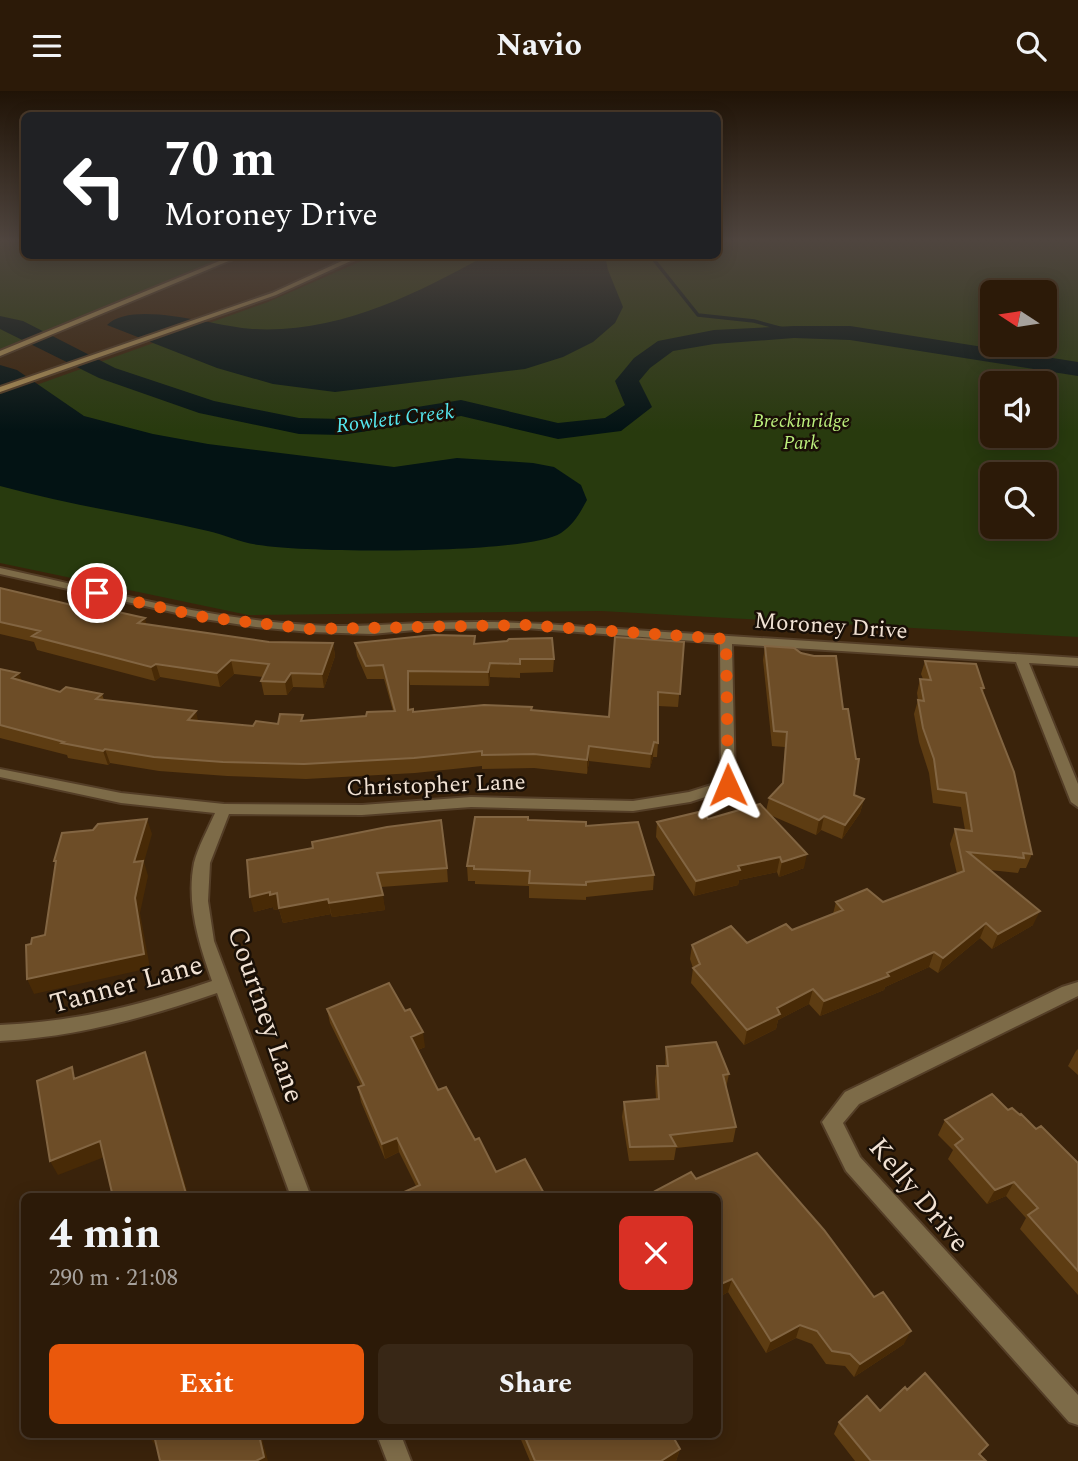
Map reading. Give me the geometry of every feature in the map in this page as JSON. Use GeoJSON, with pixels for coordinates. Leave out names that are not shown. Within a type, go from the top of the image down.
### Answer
{"type":"FeatureCollection","features":[{"type":"Feature","properties":{"kind":"main road"},"geometry":{"type":"LineString","coordinates":[[0,354],[127,303]]}},
{"type":"Feature","properties":{"kind":"main road"},"geometry":{"type":"LineString","coordinates":[[0,390],[249,303]]}},
{"type":"Feature","properties":{"kind":"street","name":"Moroney Drive"},"geometry":{"type":"LineString","coordinates":[[0,571],[204,617],[310,629],[372,630],[425,626],[526,625],[1078,662]]}},
{"type":"Feature","properties":{"kind":"street","name":"Christopher Lane"},"geometry":{"type":"LineString","coordinates":[[0,773],[121,797],[224,809],[362,810],[496,802],[633,806],[690,797],[728,785],[726,639]]}},
{"type":"Feature","properties":{"kind":"street"},"geometry":{"type":"LineString","coordinates":[[1021,659],[1078,802]]}},
{"type":"Feature","properties":{"kind":"street","name":"Courtney Lane"},"geometry":{"type":"LineString","coordinates":[[224,809],[202,863],[200,901],[206,941],[300,1193]]}},
{"type":"Feature","properties":{"kind":"street","name":"Tanner Lane"},"geometry":{"type":"LineString","coordinates":[[0,1033],[39,1032],[98,1024],[146,1011],[223,984]]}},
{"type":"Feature","properties":{"kind":"street","name":"Kelly Drive"},"geometry":{"type":"LineString","coordinates":[[1078,989],[852,1098],[832,1122],[853,1164],[1078,1413]]}},
{"type":"Feature","properties":{"kind":"street"},"geometry":{"type":"LineString","coordinates":[[390,1438],[399,1461]]}},
{"type":"Feature","properties":{"kind":"green space"},"geometry":{"type":"Polygon","coordinates":[[[0,303],[112,303],[0,349],[0,303]]]}},
{"type":"Feature","properties":{"kind":"green space","name":"Breckinridge Park"},"geometry":{"type":"Polygon","coordinates":[[[265,303],[980,303],[980,357],[1057,357],[1057,303],[1078,303],[1078,637],[601,611],[248,615],[0,563],[0,398],[265,303]]]}},
{"type":"Feature","properties":{"kind":"shaded area"},"geometry":{"type":"Polygon","coordinates":[[[389,303],[621,303],[623,307],[615,323],[593,342],[563,357],[525,369],[335,392],[273,384],[217,368],[107,325],[119,318],[136,314],[155,314],[252,329],[284,329],[315,325],[389,303]]]}},
{"type":"Feature","properties":{"kind":"shaded area"},"geometry":{"type":"Polygon","coordinates":[[[0,365],[17,370],[84,416],[153,434],[208,444],[394,467],[457,458],[533,463],[554,467],[581,485],[587,500],[566,530],[540,540],[462,549],[366,551],[253,544],[208,531],[52,499],[0,486],[0,365]]]}},
{"type":"Feature","properties":{"kind":"building"},"geometry":{"type":"Polygon","coordinates":[[[0,588],[101,612],[105,609],[145,618],[138,623],[269,642],[333,643],[322,674],[291,673],[285,682],[261,681],[269,664],[231,660],[217,673],[156,664],[151,667],[32,636],[40,631],[0,622],[0,588]]]}},
{"type":"Feature","properties":{"kind":"building"},"geometry":{"type":"Polygon","coordinates":[[[434,635],[475,636],[474,644],[509,639],[552,638],[554,659],[520,659],[520,664],[490,663],[488,672],[408,671],[408,710],[413,709],[413,712],[484,705],[532,707],[531,710],[609,717],[615,637],[684,642],[680,694],[658,692],[658,743],[654,742],[651,754],[589,746],[587,760],[534,754],[482,755],[482,751],[304,764],[223,762],[154,757],[105,749],[103,751],[62,743],[64,742],[0,725],[0,669],[19,673],[12,678],[60,692],[66,687],[102,694],[96,699],[196,711],[188,720],[253,726],[256,721],[278,724],[280,714],[303,715],[301,721],[395,711],[383,665],[366,666],[355,643],[434,635]]]}},
{"type":"Feature","properties":{"kind":"building"},"geometry":{"type":"Polygon","coordinates":[[[765,646],[794,648],[814,656],[836,656],[843,709],[848,709],[856,759],[859,759],[854,795],[864,799],[845,825],[824,816],[819,820],[769,798],[783,783],[787,732],[774,731],[765,646]]]}},
{"type":"Feature","properties":{"kind":"building"},"geometry":{"type":"Polygon","coordinates":[[[925,661],[976,664],[984,688],[981,688],[1014,772],[1032,854],[1023,853],[1024,858],[968,852],[1040,911],[998,934],[986,923],[943,958],[934,952],[887,973],[889,976],[824,1001],[813,989],[777,1008],[780,1014],[747,1030],[693,968],[700,964],[692,945],[731,926],[747,943],[786,924],[792,930],[843,910],[836,902],[867,889],[883,902],[964,871],[955,829],[972,831],[966,793],[938,789],[934,759],[923,728],[918,700],[924,701],[920,679],[931,680],[925,661]]]}},
{"type":"Feature","properties":{"kind":"building"},"geometry":{"type":"Polygon","coordinates":[[[760,804],[807,854],[782,862],[780,857],[738,866],[740,870],[696,881],[657,822],[703,811],[708,819],[760,804]]]}},
{"type":"Feature","properties":{"kind":"building"},"geometry":{"type":"Polygon","coordinates":[[[475,817],[528,817],[528,820],[586,822],[586,826],[638,822],[654,875],[586,882],[586,885],[529,883],[530,871],[474,869],[474,866],[467,866],[475,817]]]}},
{"type":"Feature","properties":{"kind":"building"},"geometry":{"type":"Polygon","coordinates":[[[147,819],[134,862],[143,861],[135,898],[144,954],[27,979],[26,945],[31,944],[32,938],[45,935],[54,861],[62,833],[93,830],[98,824],[147,819]]]}},
{"type":"Feature","properties":{"kind":"building"},"geometry":{"type":"Polygon","coordinates":[[[441,820],[447,868],[377,873],[383,895],[329,903],[328,899],[279,908],[277,893],[250,897],[247,860],[313,848],[312,842],[387,827],[441,820]]]}},
{"type":"Feature","properties":{"kind":"building"},"geometry":{"type":"Polygon","coordinates":[[[389,983],[405,1011],[410,1009],[423,1032],[411,1037],[438,1090],[446,1087],[475,1140],[479,1138],[496,1172],[525,1159],[544,1193],[404,1193],[420,1185],[397,1138],[382,1144],[358,1087],[364,1085],[327,1009],[389,983]]]}},
{"type":"Feature","properties":{"kind":"building"},"geometry":{"type":"Polygon","coordinates":[[[716,1042],[729,1074],[723,1075],[736,1127],[670,1135],[676,1146],[630,1147],[624,1102],[659,1099],[657,1066],[668,1066],[666,1047],[716,1042]]]}},
{"type":"Feature","properties":{"kind":"building"},"geometry":{"type":"Polygon","coordinates":[[[145,1052],[186,1193],[112,1193],[100,1141],[50,1161],[37,1081],[72,1067],[74,1079],[145,1052]]]}},
{"type":"Feature","properties":{"kind":"building"},"geometry":{"type":"Polygon","coordinates":[[[992,1094],[1008,1110],[1012,1108],[1021,1114],[1036,1129],[1041,1126],[1078,1163],[1078,1271],[1028,1215],[1038,1208],[1014,1182],[995,1190],[955,1145],[963,1139],[945,1120],[992,1094]]]}},
{"type":"Feature","properties":{"kind":"building"},"geometry":{"type":"Polygon","coordinates":[[[757,1153],[824,1230],[874,1297],[883,1292],[911,1331],[860,1364],[850,1354],[832,1351],[817,1331],[800,1325],[771,1341],[732,1279],[721,1284],[721,1193],[655,1191],[691,1172],[696,1179],[757,1153]]]}},
{"type":"Feature","properties":{"kind":"building"},"geometry":{"type":"Polygon","coordinates":[[[925,1373],[988,1445],[979,1454],[986,1461],[871,1461],[839,1422],[867,1396],[880,1411],[905,1387],[907,1390],[925,1373]]]}},
{"type":"Feature","properties":{"kind":"building"},"geometry":{"type":"Polygon","coordinates":[[[155,1438],[260,1438],[264,1457],[256,1461],[160,1461],[155,1438]]]}},
{"type":"Feature","properties":{"kind":"building"},"geometry":{"type":"Polygon","coordinates":[[[525,1438],[674,1438],[680,1449],[661,1461],[535,1461],[525,1438]]]}},
{"type":"Feature","properties":{"kind":"waterway"},"geometry":{"type":"LineString","coordinates":[[688,303],[698,315],[754,321],[794,332]]}},
{"type":"Feature","properties":{"kind":"waterway","name":"Rowlett Creek"},"geometry":{"type":"LineString","coordinates":[[0,322],[15,326],[107,373],[208,408],[299,426],[342,427],[461,408],[558,431],[612,425],[639,407],[627,381],[642,363],[666,346],[714,337],[794,332],[850,333],[1078,369]]}},
{"type":"Feature","properties":{"kind":"route"},"geometry":{"type":"LineString","coordinates":[[97,593],[204,617],[310,629],[372,630],[475,624],[526,625],[726,639],[728,785]]}}]}
